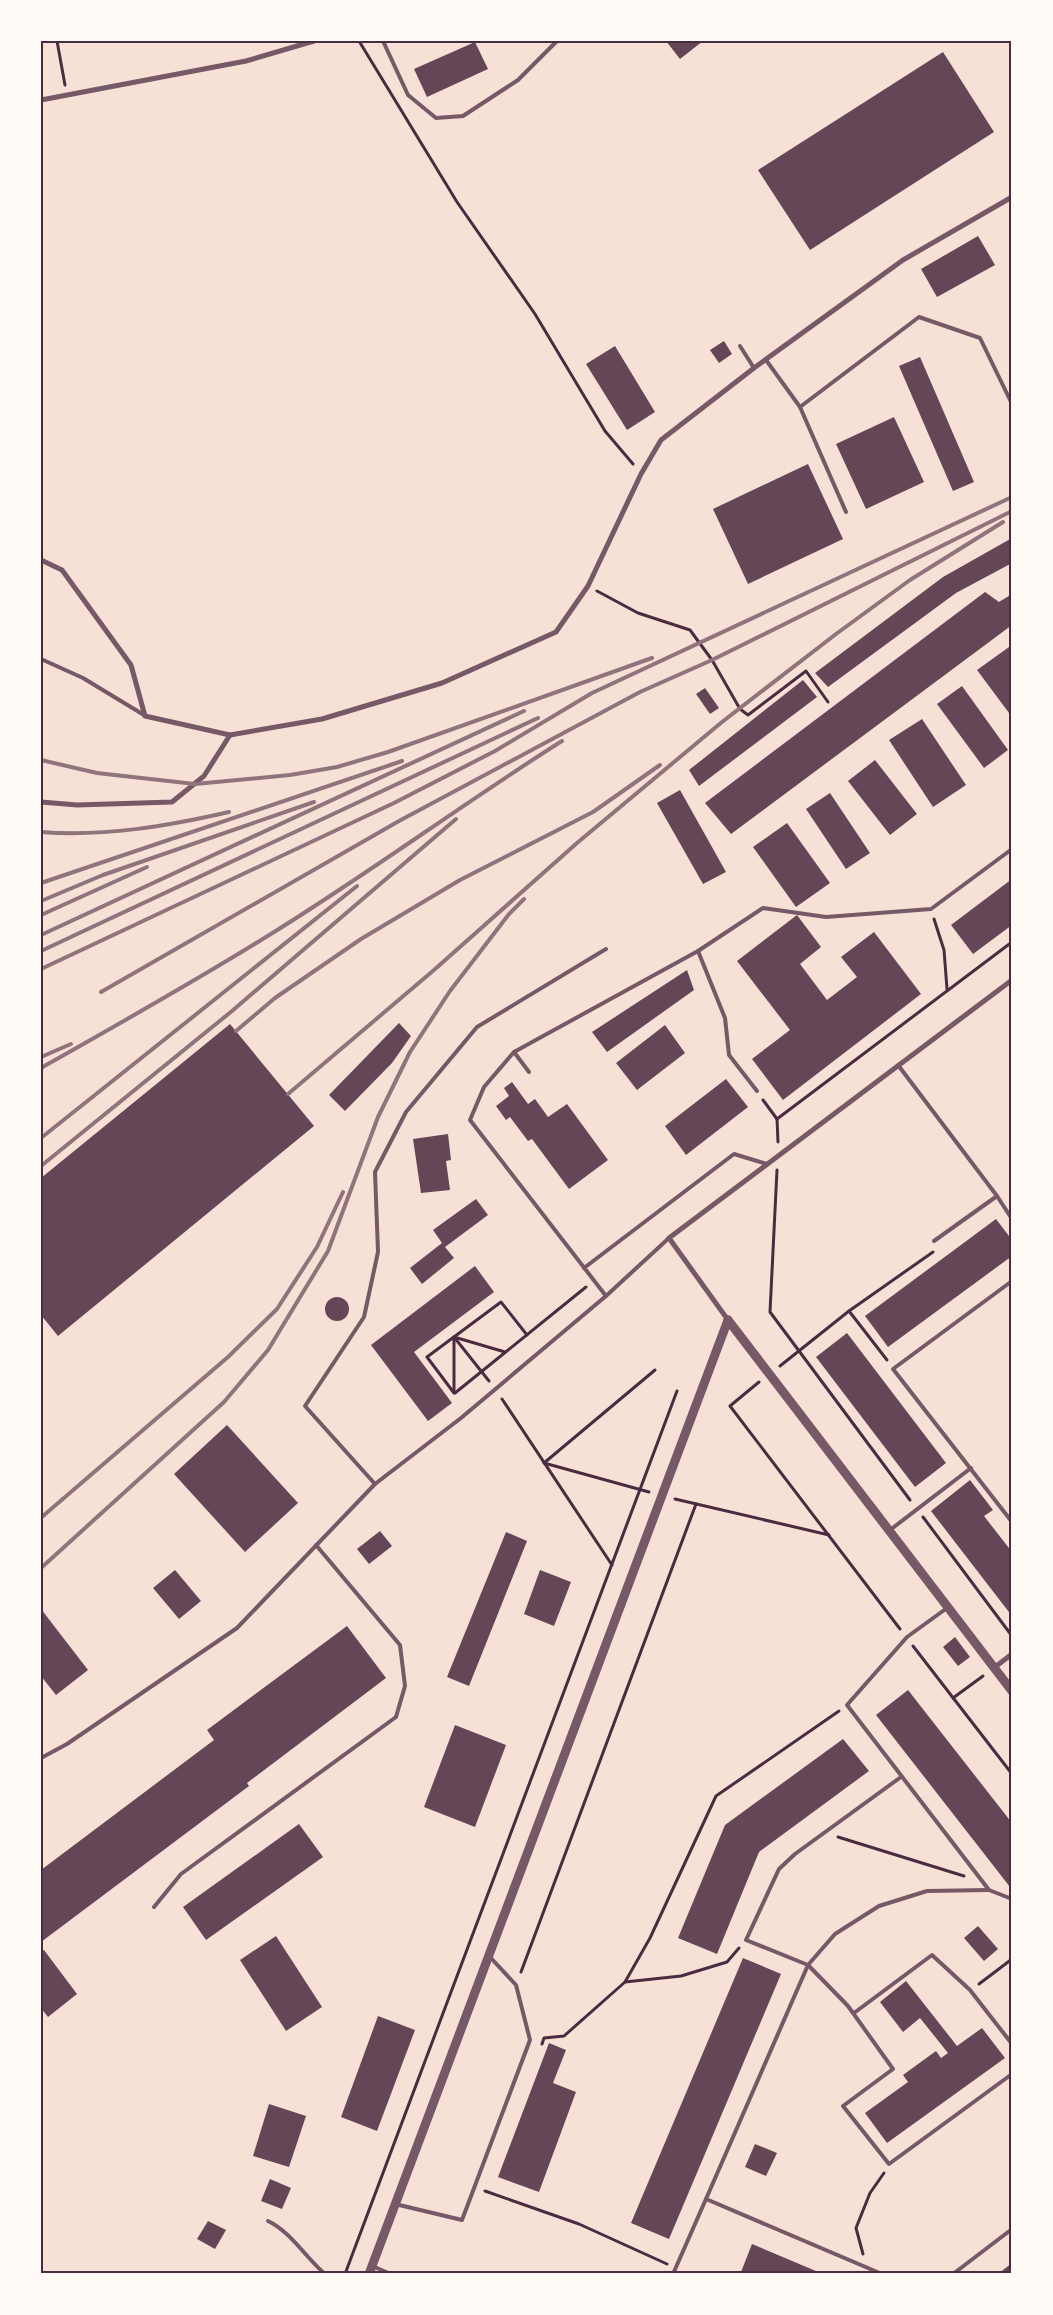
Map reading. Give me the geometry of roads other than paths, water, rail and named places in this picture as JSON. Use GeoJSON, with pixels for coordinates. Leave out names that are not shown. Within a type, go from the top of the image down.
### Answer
{"type":"FeatureCollection","features":[{"type":"Feature","properties":{"kind":"street"},"geometry":{"type":"LineString","coordinates":[[41,100],[246,61],[314,41]]}},
{"type":"Feature","properties":{"kind":"street"},"geometry":{"type":"LineString","coordinates":[[41,560],[62,570],[132,665],[145,716],[230,735],[322,719],[442,683],[556,632],[588,586],[641,474],[661,440],[754,368],[903,260],[1012,197]]}},
{"type":"Feature","properties":{"kind":"street"},"geometry":{"type":"LineString","coordinates":[[41,802],[77,805],[172,802],[204,776],[230,735]]}},
{"type":"Feature","properties":{"kind":"street"},"geometry":{"type":"LineString","coordinates":[[1012,980],[669,1238],[728,1320],[1012,1690]]}},
{"type":"Feature","properties":{"kind":"street"},"geometry":{"type":"LineString","coordinates":[[370,2270],[728,1320]]}},
{"type":"Feature","properties":{"kind":"street"},"geometry":{"type":"LineString","coordinates":[[995,1667],[1012,1654]]}},
{"type":"Feature","properties":{"kind":"lane"},"geometry":{"type":"LineString","coordinates":[[383,41],[408,95],[436,118],[463,116],[518,80],[557,41]]}},
{"type":"Feature","properties":{"kind":"lane"},"geometry":{"type":"LineString","coordinates":[[800,407],[919,317],[980,338],[1012,404]]}},
{"type":"Feature","properties":{"kind":"lane"},"geometry":{"type":"LineString","coordinates":[[740,346],[754,368]]}},
{"type":"Feature","properties":{"kind":"lane"},"geometry":{"type":"LineString","coordinates":[[766,360],[800,407],[846,512]]}},
{"type":"Feature","properties":{"kind":"lane"},"geometry":{"type":"LineString","coordinates":[[41,659],[83,678],[145,716]]}},
{"type":"Feature","properties":{"kind":"lane"},"geometry":{"type":"LineString","coordinates":[[606,1296],[470,1120],[484,1087],[514,1052],[698,951],[763,908],[826,917],[931,908],[1012,849]]}},
{"type":"Feature","properties":{"kind":"lane"},"geometry":{"type":"LineString","coordinates":[[376,1484],[305,1406],[364,1317],[378,1252],[375,1172],[406,1112],[477,1027],[606,949]]}},
{"type":"Feature","properties":{"kind":"lane"},"geometry":{"type":"LineString","coordinates":[[698,951],[725,1018],[729,1056],[757,1091]]}},
{"type":"Feature","properties":{"kind":"lane"},"geometry":{"type":"LineString","coordinates":[[514,1052],[529,1072]]}},
{"type":"Feature","properties":{"kind":"lane"},"geometry":{"type":"LineString","coordinates":[[898,1064],[997,1196],[1012,1219]]}},
{"type":"Feature","properties":{"kind":"lane"},"geometry":{"type":"LineString","coordinates":[[584,1268],[734,1154],[767,1164]]}},
{"type":"Feature","properties":{"kind":"lane"},"geometry":{"type":"LineString","coordinates":[[934,1241],[997,1196]]}},
{"type":"Feature","properties":{"kind":"lane"},"geometry":{"type":"LineString","coordinates":[[41,1758],[67,1744],[237,1628],[376,1484],[496,1389],[606,1296],[669,1238]]}},
{"type":"Feature","properties":{"kind":"lane"},"geometry":{"type":"LineString","coordinates":[[1012,1281],[893,1369],[1012,1522]]}},
{"type":"Feature","properties":{"kind":"lane"},"geometry":{"type":"LineString","coordinates":[[890,1530],[971,1468]]}},
{"type":"Feature","properties":{"kind":"lane"},"geometry":{"type":"LineString","coordinates":[[154,1907],[181,1874],[396,1717],[405,1686],[400,1645],[316,1544]]}},
{"type":"Feature","properties":{"kind":"lane"},"geometry":{"type":"LineString","coordinates":[[949,1607],[907,1637],[847,1705],[900,1777],[989,1890]]}},
{"type":"Feature","properties":{"kind":"lane"},"geometry":{"type":"LineString","coordinates":[[900,1777],[795,1854],[779,1869],[746,1940],[808,1965],[854,2013],[893,2069],[842,2106],[890,2164],[1012,2074]]}},
{"type":"Feature","properties":{"kind":"lane"},"geometry":{"type":"LineString","coordinates":[[673,2274],[808,1965],[835,1934],[879,1906],[928,1891],[989,1890],[1012,1899]]}},
{"type":"Feature","properties":{"kind":"lane"},"geometry":{"type":"LineString","coordinates":[[854,2013],[932,1955],[970,1990],[1012,2044]]}},
{"type":"Feature","properties":{"kind":"lane"},"geometry":{"type":"LineString","coordinates":[[395,2204],[462,2220],[530,2040],[516,1985],[488,1956]]}},
{"type":"Feature","properties":{"kind":"lane"},"geometry":{"type":"LineString","coordinates":[[706,2199],[882,2274]]}},
{"type":"Feature","properties":{"kind":"lane"},"geometry":{"type":"LineString","coordinates":[[268,2221],[279,2226],[311,2261],[326,2274]]}},
{"type":"Feature","properties":{"kind":"lane"},"geometry":{"type":"LineString","coordinates":[[953,2274],[1012,2229]]}},
{"type":"Feature","properties":{"kind":"lane"},"geometry":{"type":"LineString","coordinates":[[370,2270],[391,2274]]}},
{"type":"Feature","properties":{"kind":"railway"},"geometry":{"type":"LineString","coordinates":[[41,969],[394,803],[495,751],[592,693],[1012,497]]}},
{"type":"Feature","properties":{"kind":"railway"},"geometry":{"type":"LineString","coordinates":[[101,992],[399,821],[640,692],[712,660],[1012,511]]}},
{"type":"Feature","properties":{"kind":"railway"},"geometry":{"type":"LineString","coordinates":[[288,1094],[434,970],[577,843],[722,722],[836,634],[910,580],[1003,522]]}},
{"type":"Feature","properties":{"kind":"railway"},"geometry":{"type":"LineString","coordinates":[[41,760],[97,773],[195,784],[290,775],[337,767],[388,752],[652,658]]}},
{"type":"Feature","properties":{"kind":"railway"},"geometry":{"type":"LineString","coordinates":[[41,935],[524,711]]}},
{"type":"Feature","properties":{"kind":"railway"},"geometry":{"type":"LineString","coordinates":[[41,951],[538,718]]}},
{"type":"Feature","properties":{"kind":"railway"},"geometry":{"type":"LineString","coordinates":[[41,1068],[266,937],[562,741]]}},
{"type":"Feature","properties":{"kind":"railway"},"geometry":{"type":"LineString","coordinates":[[41,883],[402,761]]}},
{"type":"Feature","properties":{"kind":"railway"},"geometry":{"type":"LineString","coordinates":[[236,1031],[275,998],[361,939],[460,880],[593,812],[660,765]]}},
{"type":"Feature","properties":{"kind":"railway"},"geometry":{"type":"LineString","coordinates":[[41,901],[103,875],[314,802]]}},
{"type":"Feature","properties":{"kind":"railway"},"geometry":{"type":"LineString","coordinates":[[41,832],[112,832],[183,822],[229,812]]}},
{"type":"Feature","properties":{"kind":"railway"},"geometry":{"type":"LineString","coordinates":[[41,1166],[232,1011],[456,819]]}},
{"type":"Feature","properties":{"kind":"railway"},"geometry":{"type":"LineString","coordinates":[[41,915],[147,867]]}},
{"type":"Feature","properties":{"kind":"railway"},"geometry":{"type":"LineString","coordinates":[[41,1138],[357,886]]}},
{"type":"Feature","properties":{"kind":"railway"},"geometry":{"type":"LineString","coordinates":[[41,1568],[224,1402],[268,1350],[328,1251],[378,1117],[410,1052],[450,991],[509,914],[524,899]]}},
{"type":"Feature","properties":{"kind":"railway"},"geometry":{"type":"LineString","coordinates":[[41,1057],[71,1044]]}},
{"type":"Feature","properties":{"kind":"railway"},"geometry":{"type":"LineString","coordinates":[[43,1516],[228,1357],[277,1309],[317,1247],[343,1192]]}}]}
